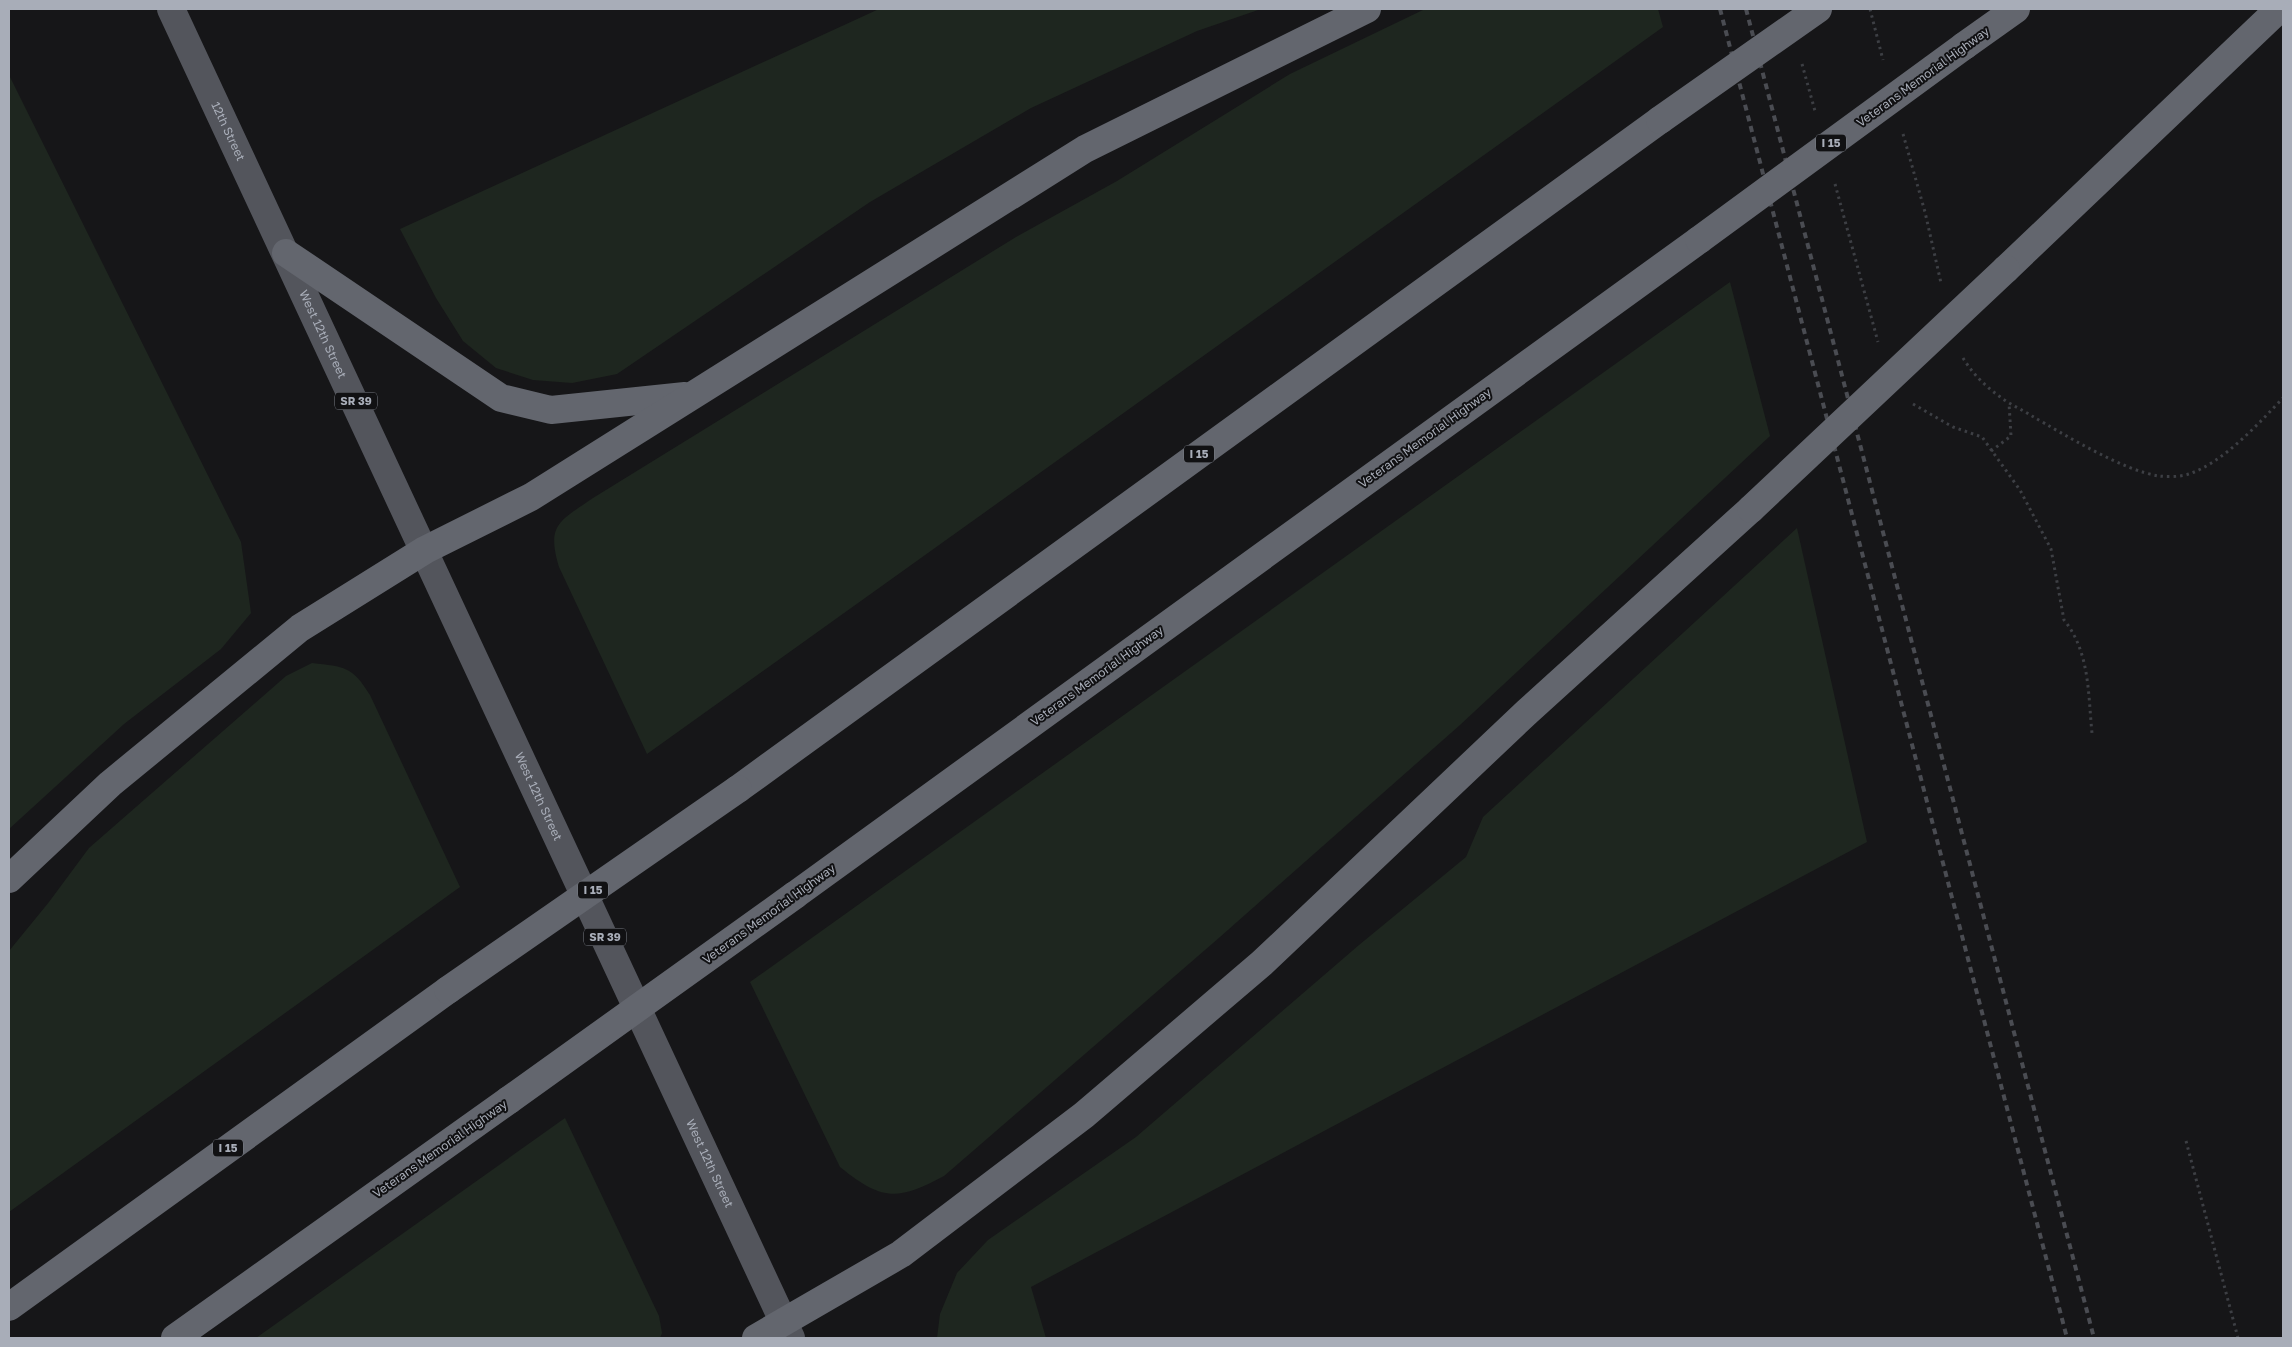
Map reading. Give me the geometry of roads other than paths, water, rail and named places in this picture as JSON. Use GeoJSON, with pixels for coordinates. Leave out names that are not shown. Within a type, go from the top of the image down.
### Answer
{"type":"FeatureCollection","features":[{"type":"Feature","properties":{"kind":"highway"},"geometry":{"type":"LineString","coordinates":[[9,879],[110,784],[300,628],[425,550],[531,497],[1085,149],[1367,9]]}},
{"type":"Feature","properties":{"kind":"highway","name":"I 15"},"geometry":{"type":"LineString","coordinates":[[9,1306],[448,990],[738,789],[1660,120],[1818,9]]}},
{"type":"Feature","properties":{"kind":"highway","name":"Veterans Memorial Highway"},"geometry":{"type":"LineString","coordinates":[[175,1338],[795,895],[2016,9]]}},
{"type":"Feature","properties":{"kind":"highway"},"geometry":{"type":"LineString","coordinates":[[756,1338],[788,1331],[901,1254],[1084,1115],[1262,963],[1535,706],[1751,509],[2278,9]]}},
{"type":"Feature","properties":{"kind":"highway"},"geometry":{"type":"LineString","coordinates":[[286,253],[501,398],[551,410],[692,396]]}},
{"type":"Feature","properties":{"kind":"main road","name":"12th Street"},"geometry":{"type":"LineString","coordinates":[[172,9],[286,253]]}},
{"type":"Feature","properties":{"kind":"main road","name":"West 12th Street"},"geometry":{"type":"LineString","coordinates":[[286,253],[788,1331]]}},
{"type":"Feature","properties":{"kind":"railway"},"geometry":{"type":"LineString","coordinates":[[1720,9],[2067,1338]]}},
{"type":"Feature","properties":{"kind":"railway"},"geometry":{"type":"LineString","coordinates":[[1746,9],[2094,1338]]}}]}
